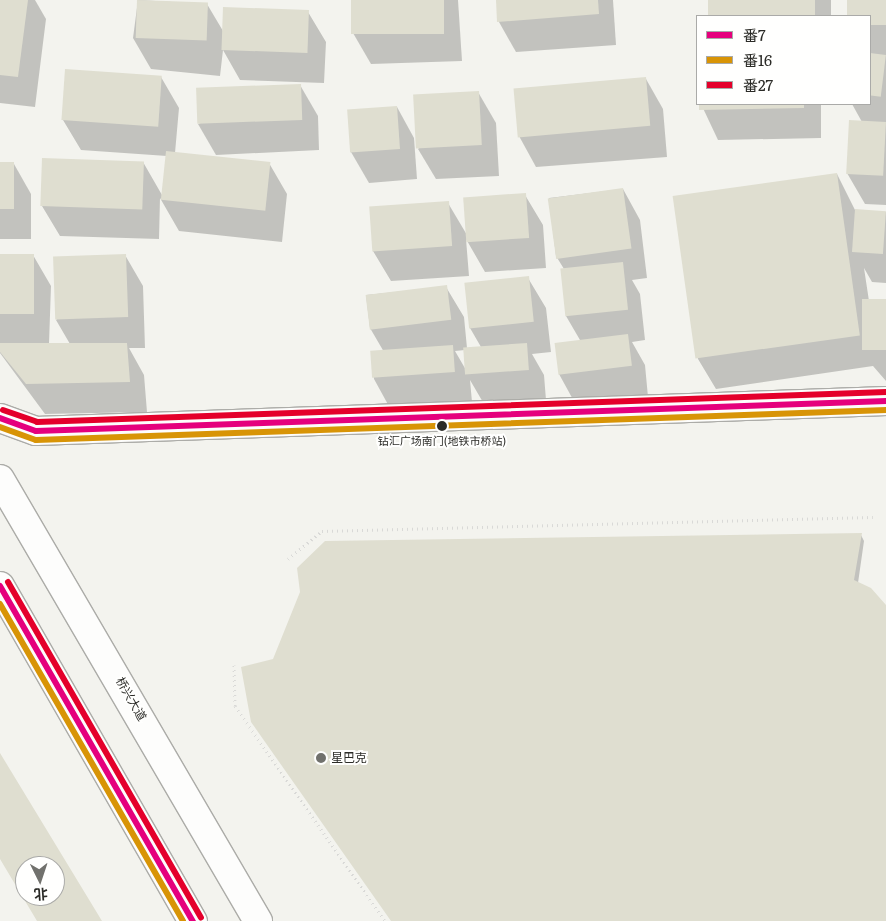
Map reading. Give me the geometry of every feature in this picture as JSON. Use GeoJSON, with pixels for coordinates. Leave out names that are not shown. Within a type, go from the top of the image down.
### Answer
{"type":"FeatureCollection","features":[{"type":"Feature","properties":{"kind":"main road"},"geometry":{"type":"LineString","coordinates":[[0,418],[36,431],[886,401]]}},
{"type":"Feature","properties":{"kind":"main road","name":"桥兴大道"},"geometry":{"type":"LineString","coordinates":[[0,479],[258,921]]}},
{"type":"Feature","properties":{"kind":"main road"},"geometry":{"type":"LineString","coordinates":[[0,586],[193,921]]}},
{"type":"Feature","properties":{"kind":"path"},"geometry":{"type":"LineString","coordinates":[[288,559],[322,531],[873,517]]}},
{"type":"Feature","properties":{"kind":"path"},"geometry":{"type":"LineString","coordinates":[[234,665],[235,706],[385,921]]}},
{"type":"Feature","properties":{"kind":"building"},"geometry":{"type":"Polygon","coordinates":[[[0,0],[28,0],[18,77],[0,75],[0,0]]]}},
{"type":"Feature","properties":{"kind":"building"},"geometry":{"type":"Polygon","coordinates":[[[137,0],[208,2],[207,40],[136,38],[137,0]]]}},
{"type":"Feature","properties":{"kind":"building"},"geometry":{"type":"Polygon","coordinates":[[[351,0],[444,0],[444,34],[351,34],[351,0]]]}},
{"type":"Feature","properties":{"kind":"building"},"geometry":{"type":"Polygon","coordinates":[[[496,0],[598,0],[599,14],[497,22],[496,0]]]}},
{"type":"Feature","properties":{"kind":"building"},"geometry":{"type":"Polygon","coordinates":[[[708,0],[815,0],[815,15],[708,15],[708,0]]]}},
{"type":"Feature","properties":{"kind":"building"},"geometry":{"type":"Polygon","coordinates":[[[847,0],[886,0],[886,25],[871,25],[871,15],[847,15],[847,0]]]}},
{"type":"Feature","properties":{"kind":"building"},"geometry":{"type":"Polygon","coordinates":[[[223,7],[309,10],[307,53],[221,50],[223,7]]]}},
{"type":"Feature","properties":{"kind":"building"},"geometry":{"type":"Polygon","coordinates":[[[871,53],[886,55],[881,97],[871,95],[871,53]]]}},
{"type":"Feature","properties":{"kind":"building"},"geometry":{"type":"Polygon","coordinates":[[[65,69],[162,76],[158,127],[61,120],[65,69]]]}},
{"type":"Feature","properties":{"kind":"building"},"geometry":{"type":"Polygon","coordinates":[[[646,77],[650,126],[518,137],[514,89],[646,77]]]}},
{"type":"Feature","properties":{"kind":"building"},"geometry":{"type":"Polygon","coordinates":[[[301,84],[302,120],[197,124],[196,88],[301,84]]]}},
{"type":"Feature","properties":{"kind":"building"},"geometry":{"type":"Polygon","coordinates":[[[479,91],[482,145],[416,148],[413,94],[479,91]]]}},
{"type":"Feature","properties":{"kind":"building"},"geometry":{"type":"Polygon","coordinates":[[[699,105],[804,105],[804,108],[699,110],[699,105]]]}},
{"type":"Feature","properties":{"kind":"building"},"geometry":{"type":"Polygon","coordinates":[[[397,106],[400,149],[350,152],[347,109],[397,106]]]}},
{"type":"Feature","properties":{"kind":"building"},"geometry":{"type":"Polygon","coordinates":[[[849,120],[886,122],[883,176],[846,174],[849,120]]]}},
{"type":"Feature","properties":{"kind":"building"},"geometry":{"type":"Polygon","coordinates":[[[166,151],[270,162],[265,211],[161,200],[166,151]]]}},
{"type":"Feature","properties":{"kind":"building"},"geometry":{"type":"Polygon","coordinates":[[[42,158],[144,162],[142,210],[40,206],[42,158]]]}},
{"type":"Feature","properties":{"kind":"building"},"geometry":{"type":"Polygon","coordinates":[[[0,162],[14,162],[14,209],[0,209],[0,162]]]}},
{"type":"Feature","properties":{"kind":"building"},"geometry":{"type":"Polygon","coordinates":[[[837,173],[860,335],[695,359],[673,196],[837,173]]]}},
{"type":"Feature","properties":{"kind":"building"},"geometry":{"type":"Polygon","coordinates":[[[623,188],[631,248],[556,259],[548,199],[623,188]]]}},
{"type":"Feature","properties":{"kind":"building"},"geometry":{"type":"Polygon","coordinates":[[[526,193],[529,238],[466,242],[463,197],[526,193]]]}},
{"type":"Feature","properties":{"kind":"building"},"geometry":{"type":"Polygon","coordinates":[[[449,201],[452,246],[372,251],[369,207],[449,201]]]}},
{"type":"Feature","properties":{"kind":"building"},"geometry":{"type":"Polygon","coordinates":[[[855,209],[886,211],[883,254],[852,252],[855,209]]]}},
{"type":"Feature","properties":{"kind":"building"},"geometry":{"type":"Polygon","coordinates":[[[0,254],[34,254],[34,314],[0,314],[0,254]]]}},
{"type":"Feature","properties":{"kind":"building"},"geometry":{"type":"Polygon","coordinates":[[[126,254],[128,317],[55,320],[53,257],[126,254]]]}},
{"type":"Feature","properties":{"kind":"building"},"geometry":{"type":"Polygon","coordinates":[[[623,262],[628,310],[565,316],[560,269],[623,262]]]}},
{"type":"Feature","properties":{"kind":"building"},"geometry":{"type":"Polygon","coordinates":[[[529,276],[534,322],[469,329],[464,283],[529,276]]]}},
{"type":"Feature","properties":{"kind":"building"},"geometry":{"type":"Polygon","coordinates":[[[447,285],[451,320],[370,330],[366,295],[447,285]]]}},
{"type":"Feature","properties":{"kind":"building"},"geometry":{"type":"Polygon","coordinates":[[[862,299],[886,299],[886,350],[862,350],[862,299]]]}},
{"type":"Feature","properties":{"kind":"building"},"geometry":{"type":"Polygon","coordinates":[[[628,334],[632,366],[558,375],[555,343],[628,334]]]}},
{"type":"Feature","properties":{"kind":"building"},"geometry":{"type":"Polygon","coordinates":[[[0,343],[127,343],[130,382],[26,384],[0,352],[0,343]]]}},
{"type":"Feature","properties":{"kind":"building"},"geometry":{"type":"Polygon","coordinates":[[[527,343],[529,370],[465,374],[463,347],[527,343]]]}},
{"type":"Feature","properties":{"kind":"building"},"geometry":{"type":"Polygon","coordinates":[[[453,345],[455,372],[372,378],[370,351],[453,345]]]}},
{"type":"Feature","properties":{"kind":"building"},"geometry":{"type":"Polygon","coordinates":[[[862,533],[854,580],[871,588],[886,605],[886,921],[391,921],[251,722],[241,667],[273,659],[300,592],[297,568],[325,541],[862,533]]]}},
{"type":"Feature","properties":{"kind":"building"},"geometry":{"type":"Polygon","coordinates":[[[0,753],[63,856],[15,856],[15,884],[0,859],[0,753]]]}},
{"type":"Feature","properties":{"kind":"building"},"geometry":{"type":"Polygon","coordinates":[[[65,860],[102,921],[37,921],[28,906],[65,906],[65,860]]]}},
{"type":"Feature","properties":{"kind":"transit line","name":"番27"},"geometry":{"type":"LineString","coordinates":[[3,410],[37,422],[886,392]]}},
{"type":"Feature","properties":{"kind":"transit line","name":"番7"},"geometry":{"type":"LineString","coordinates":[[0,418],[36,431],[886,401]]}},
{"type":"Feature","properties":{"kind":"transit line","name":"番16"},"geometry":{"type":"LineString","coordinates":[[0,427],[36,440],[886,410]]}},
{"type":"Feature","properties":{"kind":"transit line","name":"番27"},"geometry":{"type":"LineString","coordinates":[[8,582],[201,917]]}},
{"type":"Feature","properties":{"kind":"transit line","name":"番7"},"geometry":{"type":"LineString","coordinates":[[0,586],[193,921]]}},
{"type":"Feature","properties":{"kind":"transit line","name":"番16"},"geometry":{"type":"LineString","coordinates":[[0,604],[183,921]]}},
{"type":"Feature","properties":{"kind":"place","name":"钻汇广场南门(地铁市桥站)"},"geometry":{"type":"Point","coordinates":[442,426]}},
{"type":"Feature","properties":{"kind":"place","name":"星巴克"},"geometry":{"type":"Point","coordinates":[321,758]}}]}
